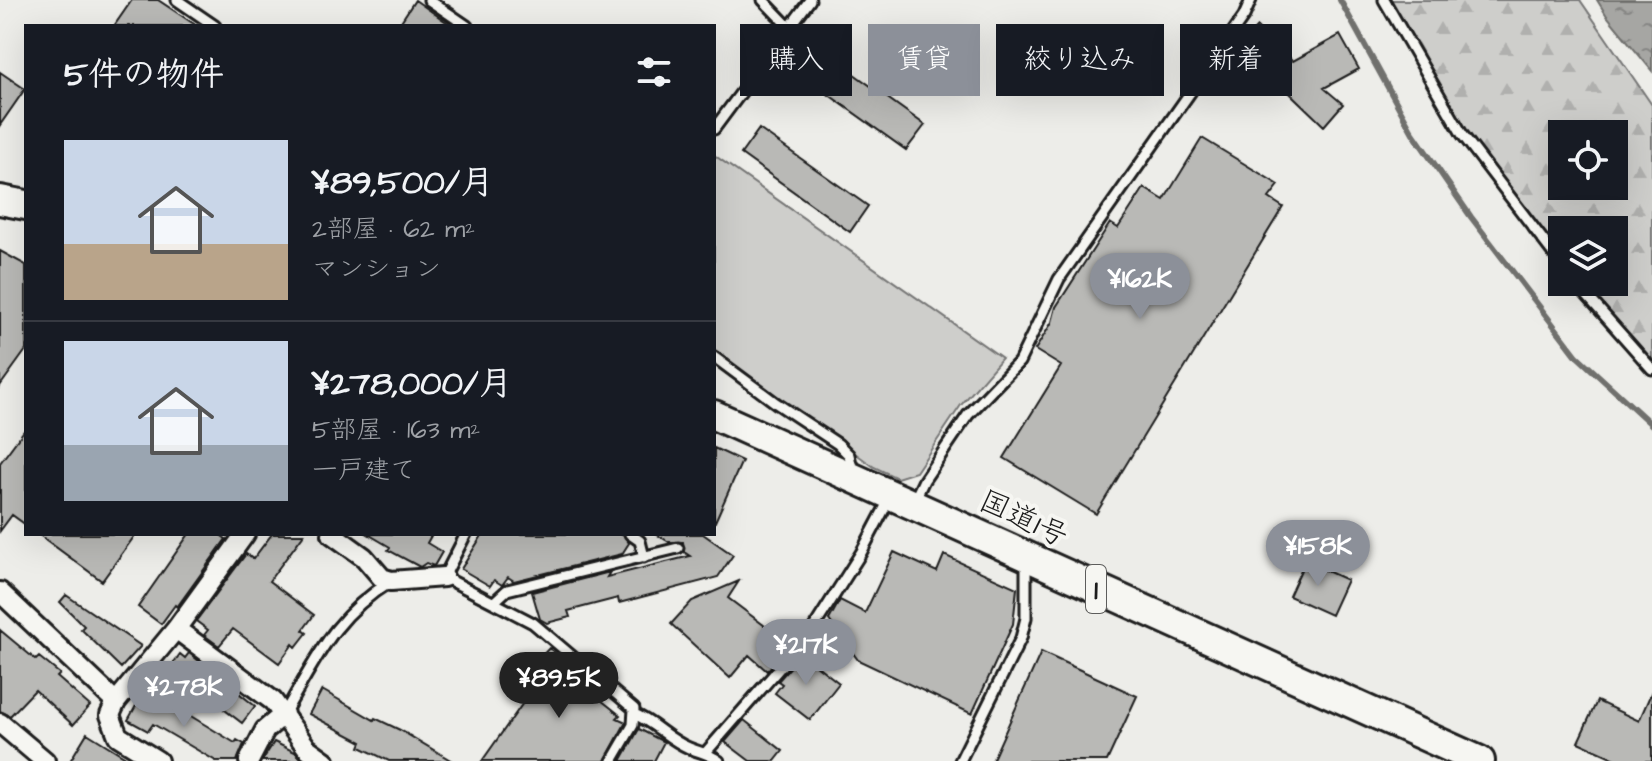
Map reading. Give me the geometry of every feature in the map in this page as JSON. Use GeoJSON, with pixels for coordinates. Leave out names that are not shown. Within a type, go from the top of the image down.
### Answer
{"type":"FeatureCollection","features":[{"type":"Feature","properties":{"kind":"highway"},"geometry":{"type":"LineString","coordinates":[[0,200],[24,205]]}},
{"type":"Feature","properties":{"kind":"highway","name":"国道1号"},"geometry":{"type":"LineString","coordinates":[[716,416],[1480,761]]}},
{"type":"Feature","properties":{"kind":"street"},"geometry":{"type":"LineString","coordinates":[[158,761],[118,736],[110,715],[116,702],[176,629],[244,536]]}},
{"type":"Feature","properties":{"kind":"street"},"geometry":{"type":"LineString","coordinates":[[335,536],[364,557],[382,578],[391,581],[444,577]]}},
{"type":"Feature","properties":{"kind":"street"},"geometry":{"type":"LineString","coordinates":[[0,592],[116,702]]}},
{"type":"Feature","properties":{"kind":"street"},"geometry":{"type":"LineString","coordinates":[[176,629],[273,701],[307,748],[325,761]]}},
{"type":"Feature","properties":{"kind":"street"},"geometry":{"type":"LineString","coordinates":[[249,761],[265,730],[284,714]]}},
{"type":"Feature","properties":{"kind":"street"},"geometry":{"type":"LineString","coordinates":[[0,723],[45,761]]}},
{"type":"Feature","properties":{"kind":"lane"},"geometry":{"type":"LineString","coordinates":[[177,0],[212,24]]}},
{"type":"Feature","properties":{"kind":"lane"},"geometry":{"type":"LineString","coordinates":[[429,0],[464,24]]}},
{"type":"Feature","properties":{"kind":"lane"},"geometry":{"type":"LineString","coordinates":[[763,0],[786,24]]}},
{"type":"Feature","properties":{"kind":"lane"},"geometry":{"type":"LineString","coordinates":[[790,24],[810,0]]}},
{"type":"Feature","properties":{"kind":"lane"},"geometry":{"type":"LineString","coordinates":[[707,751],[811,632],[861,553],[903,498],[924,480],[968,415],[1019,362],[1059,279],[1235,29],[1251,0]]}},
{"type":"Feature","properties":{"kind":"lane"},"geometry":{"type":"LineString","coordinates":[[1384,0],[1462,134],[1548,247]]}},
{"type":"Feature","properties":{"kind":"lane"},"geometry":{"type":"LineString","coordinates":[[716,126],[740,93]]}},
{"type":"Feature","properties":{"kind":"lane"},"geometry":{"type":"LineString","coordinates":[[1587,296],[1652,369]]}},
{"type":"Feature","properties":{"kind":"lane"},"geometry":{"type":"LineString","coordinates":[[716,358],[838,444],[849,455],[854,477]]}},
{"type":"Feature","properties":{"kind":"lane"},"geometry":{"type":"LineString","coordinates":[[465,536],[444,577],[533,623],[634,709],[633,725],[612,761]]}},
{"type":"Feature","properties":{"kind":"lane"},"geometry":{"type":"LineString","coordinates":[[633,536],[640,541],[644,557]]}},
{"type":"Feature","properties":{"kind":"lane"},"geometry":{"type":"LineString","coordinates":[[494,602],[507,590],[678,548]]}},
{"type":"Feature","properties":{"kind":"lane"},"geometry":{"type":"LineString","coordinates":[[960,761],[1021,638],[1026,618],[1026,558]]}},
{"type":"Feature","properties":{"kind":"lane"},"geometry":{"type":"LineString","coordinates":[[284,714],[332,633],[354,608],[391,581]]}},
{"type":"Feature","properties":{"kind":"lane"},"geometry":{"type":"LineString","coordinates":[[634,714],[649,720],[689,748],[707,751],[719,761]]}},
{"type":"Feature","properties":{"kind":"green space"},"geometry":{"type":"Polygon","coordinates":[[[1379,0],[1580,0],[1652,105],[1652,366],[1593,296],[1628,296],[1628,216],[1548,216],[1548,242],[1500,182],[1379,0]]]}},
{"type":"Feature","properties":{"kind":"green space"},"geometry":{"type":"Polygon","coordinates":[[[716,156],[1002,358],[961,405],[916,472],[897,478],[874,467],[716,351],[716,156]]]}},
{"type":"Feature","properties":{"kind":"water"},"geometry":{"type":"Polygon","coordinates":[[[1597,0],[1652,0],[1652,71],[1607,16],[1597,0]]]}},
{"type":"Feature","properties":{"kind":"building"},"geometry":{"type":"Polygon","coordinates":[[[132,0],[158,0],[194,24],[115,24],[132,0]]]}},
{"type":"Feature","properties":{"kind":"building"},"geometry":{"type":"Polygon","coordinates":[[[415,0],[449,24],[399,24],[415,0]]]}},
{"type":"Feature","properties":{"kind":"building"},"geometry":{"type":"Polygon","coordinates":[[[1340,35],[1359,69],[1324,88],[1343,104],[1324,126],[1292,95],[1292,60],[1340,35]]]}},
{"type":"Feature","properties":{"kind":"building"},"geometry":{"type":"Polygon","coordinates":[[[0,72],[24,90],[0,125],[0,72]]]}},
{"type":"Feature","properties":{"kind":"building"},"geometry":{"type":"Polygon","coordinates":[[[852,73],[868,84],[868,96],[885,96],[925,125],[906,150],[831,96],[852,96],[852,73]]]}},
{"type":"Feature","properties":{"kind":"building"},"geometry":{"type":"Polygon","coordinates":[[[759,129],[868,206],[850,232],[741,154],[759,129]]]}},
{"type":"Feature","properties":{"kind":"building"},"geometry":{"type":"Polygon","coordinates":[[[1202,138],[1279,185],[1269,198],[1283,207],[1096,514],[1004,458],[1061,366],[1035,350],[1052,322],[1056,307],[1110,223],[1118,228],[1144,188],[1164,200],[1202,138]]]}},
{"type":"Feature","properties":{"kind":"building"},"geometry":{"type":"Polygon","coordinates":[[[0,251],[24,264],[24,353],[0,386],[0,251]]]}},
{"type":"Feature","properties":{"kind":"building"},"geometry":{"type":"Polygon","coordinates":[[[24,431],[24,524],[12,515],[0,531],[0,463],[24,431]]]}},
{"type":"Feature","properties":{"kind":"building"},"geometry":{"type":"Polygon","coordinates":[[[716,449],[742,461],[716,520],[716,449]]]}},
{"type":"Feature","properties":{"kind":"building"},"geometry":{"type":"Polygon","coordinates":[[[41,536],[135,536],[102,581],[41,536]]]}},
{"type":"Feature","properties":{"kind":"building"},"geometry":{"type":"Polygon","coordinates":[[[188,536],[222,536],[226,539],[161,624],[138,607],[188,536]]]}},
{"type":"Feature","properties":{"kind":"building"},"geometry":{"type":"Polygon","coordinates":[[[270,536],[303,536],[269,581],[314,615],[303,630],[307,633],[296,647],[293,644],[279,663],[233,629],[219,646],[204,635],[208,630],[196,621],[246,554],[253,559],[270,536]]]}},
{"type":"Feature","properties":{"kind":"building"},"geometry":{"type":"Polygon","coordinates":[[[371,536],[431,536],[427,543],[442,552],[434,566],[426,563],[420,567],[388,550],[390,547],[371,536]]]}},
{"type":"Feature","properties":{"kind":"building"},"geometry":{"type":"Polygon","coordinates":[[[482,536],[624,536],[629,543],[622,554],[514,581],[508,577],[502,585],[494,580],[490,586],[461,569],[482,536]]]}},
{"type":"Feature","properties":{"kind":"building"},"geometry":{"type":"Polygon","coordinates":[[[659,536],[706,536],[733,555],[718,577],[619,603],[618,598],[568,611],[570,617],[547,623],[540,619],[532,592],[690,556],[684,552],[683,542],[669,542],[659,536]]]}},
{"type":"Feature","properties":{"kind":"building"},"geometry":{"type":"Polygon","coordinates":[[[894,552],[937,572],[944,555],[1017,588],[1013,624],[972,714],[858,660],[829,620],[840,600],[865,613],[894,552]]]}},
{"type":"Feature","properties":{"kind":"building"},"geometry":{"type":"Polygon","coordinates":[[[1305,561],[1347,580],[1331,615],[1289,596],[1305,561]]]}},
{"type":"Feature","properties":{"kind":"building"},"geometry":{"type":"Polygon","coordinates":[[[739,581],[728,598],[790,645],[767,671],[749,655],[730,678],[671,624],[692,601],[739,581]]]}},
{"type":"Feature","properties":{"kind":"building"},"geometry":{"type":"Polygon","coordinates":[[[66,595],[141,646],[121,668],[81,629],[84,626],[60,602],[66,595]]]}},
{"type":"Feature","properties":{"kind":"building"},"geometry":{"type":"Polygon","coordinates":[[[0,630],[36,660],[39,657],[60,674],[57,677],[90,706],[73,725],[35,690],[10,716],[0,711],[0,630]]]}},
{"type":"Feature","properties":{"kind":"building"},"geometry":{"type":"Polygon","coordinates":[[[549,648],[596,686],[591,692],[620,715],[617,718],[626,722],[605,761],[482,761],[542,676],[538,673],[542,668],[538,660],[549,648]]]}},
{"type":"Feature","properties":{"kind":"building"},"geometry":{"type":"Polygon","coordinates":[[[1041,652],[1137,696],[1107,761],[992,761],[1041,652]]]}},
{"type":"Feature","properties":{"kind":"building"},"geometry":{"type":"Polygon","coordinates":[[[189,653],[255,706],[242,723],[170,668],[180,654],[185,658],[189,653]]]}},
{"type":"Feature","properties":{"kind":"building"},"geometry":{"type":"Polygon","coordinates":[[[802,654],[839,683],[810,720],[775,693],[782,684],[778,681],[802,654]]]}},
{"type":"Feature","properties":{"kind":"building"},"geometry":{"type":"Polygon","coordinates":[[[322,690],[452,761],[389,761],[360,747],[362,742],[309,714],[322,690]]]}},
{"type":"Feature","properties":{"kind":"building"},"geometry":{"type":"Polygon","coordinates":[[[1652,691],[1652,761],[1620,761],[1578,742],[1597,701],[1639,721],[1652,691]]]}},
{"type":"Feature","properties":{"kind":"building"},"geometry":{"type":"Polygon","coordinates":[[[153,693],[235,743],[237,740],[244,744],[237,761],[216,761],[153,724],[148,731],[128,720],[142,695],[149,699],[153,693]]]}},
{"type":"Feature","properties":{"kind":"building"},"geometry":{"type":"Polygon","coordinates":[[[744,720],[783,751],[775,761],[750,761],[725,742],[744,720]]]}},
{"type":"Feature","properties":{"kind":"building"},"geometry":{"type":"Polygon","coordinates":[[[639,729],[664,742],[654,761],[621,761],[639,729]]]}},
{"type":"Feature","properties":{"kind":"building"},"geometry":{"type":"Polygon","coordinates":[[[87,733],[132,761],[70,761],[87,733]]]}},
{"type":"Feature","properties":{"kind":"building"},"geometry":{"type":"Polygon","coordinates":[[[274,742],[295,752],[304,761],[262,761],[274,742]]]}},
{"type":"Feature","properties":{"kind":"waterway"},"geometry":{"type":"LineString","coordinates":[[1340,0],[1413,133],[1471,217],[1577,356],[1652,425]]}}]}
